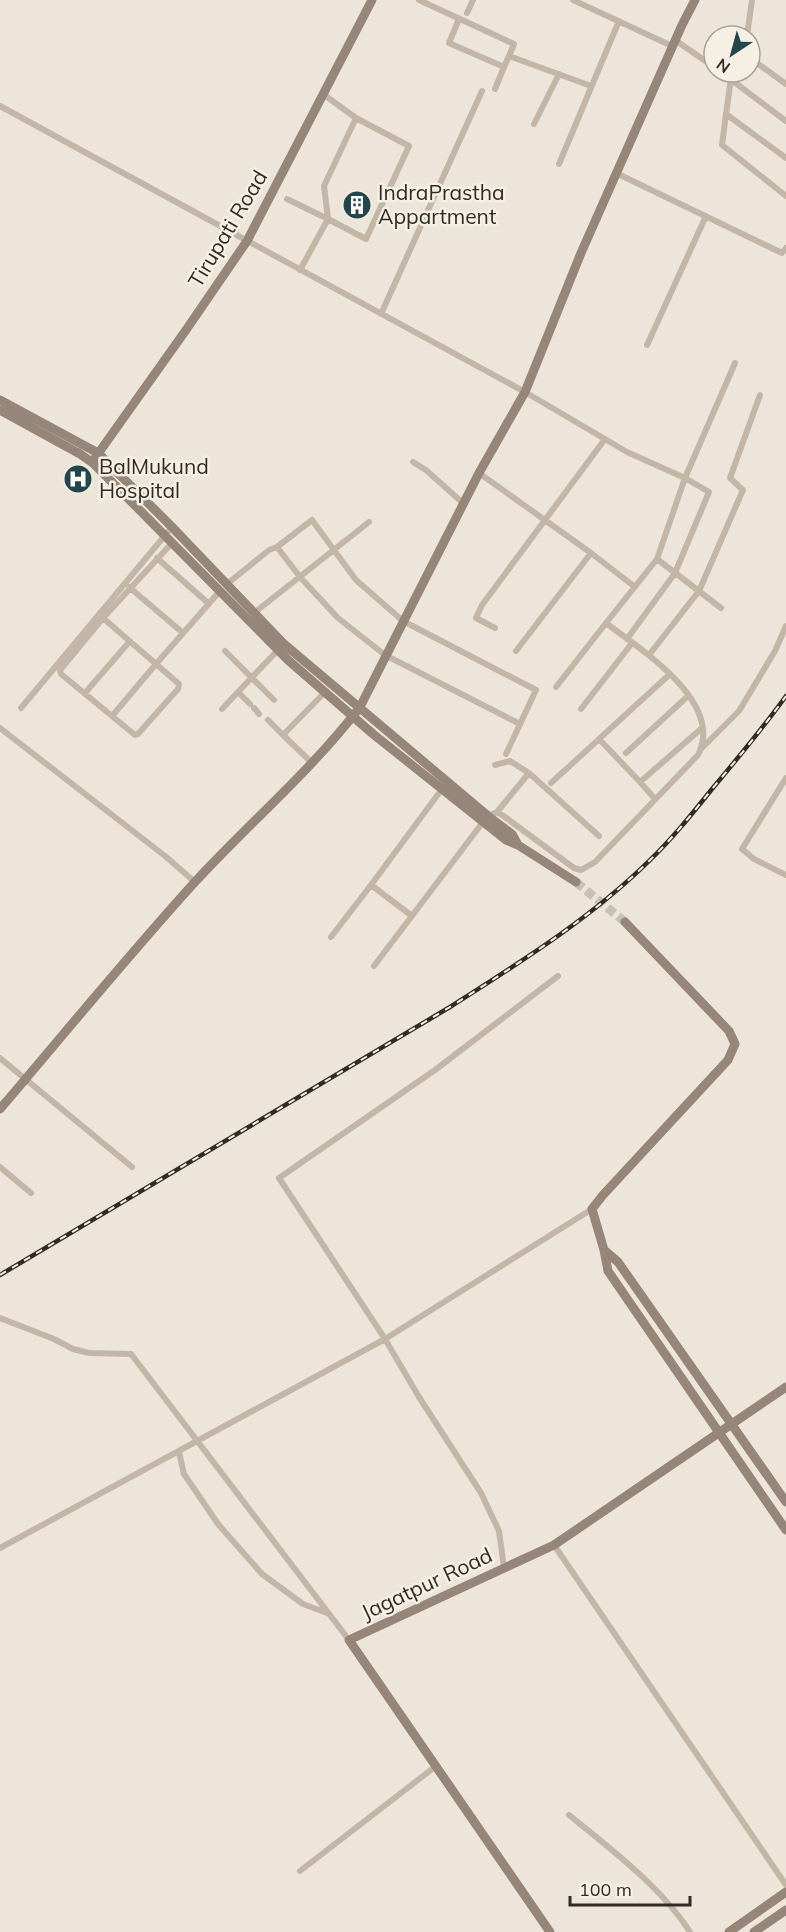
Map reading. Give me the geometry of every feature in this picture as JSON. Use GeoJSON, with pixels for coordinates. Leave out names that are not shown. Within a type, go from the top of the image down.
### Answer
{"type":"FeatureCollection","features":[{"type":"Feature","properties":{"kind":"street","name":"Tirupati Road"},"geometry":{"type":"LineString","coordinates":[[92,462],[247,241],[372,0]]}},
{"type":"Feature","properties":{"kind":"street"},"geometry":{"type":"LineString","coordinates":[[419,0],[514,44],[495,88]]}},
{"type":"Feature","properties":{"kind":"street"},"geometry":{"type":"LineString","coordinates":[[467,13],[473,0]]}},
{"type":"Feature","properties":{"kind":"street"},"geometry":{"type":"LineString","coordinates":[[573,0],[674,43],[702,60]]}},
{"type":"Feature","properties":{"kind":"street"},"geometry":{"type":"LineString","coordinates":[[0,1109],[195,882],[311,762],[360,707],[480,473],[525,392],[581,253],[695,0]]}},
{"type":"Feature","properties":{"kind":"street"},"geometry":{"type":"LineString","coordinates":[[749,24],[752,0]]}},
{"type":"Feature","properties":{"kind":"street"},"geometry":{"type":"LineString","coordinates":[[459,19],[449,43],[504,67]]}},
{"type":"Feature","properties":{"kind":"street"},"geometry":{"type":"LineString","coordinates":[[559,164],[618,21]]}},
{"type":"Feature","properties":{"kind":"street"},"geometry":{"type":"LineString","coordinates":[[509,56],[591,86]]}},
{"type":"Feature","properties":{"kind":"street"},"geometry":{"type":"LineString","coordinates":[[762,66],[785,81]]}},
{"type":"Feature","properties":{"kind":"street"},"geometry":{"type":"LineString","coordinates":[[534,124],[559,74]]}},
{"type":"Feature","properties":{"kind":"street"},"geometry":{"type":"LineString","coordinates":[[730,84],[722,145],[786,196]]}},
{"type":"Feature","properties":{"kind":"street"},"geometry":{"type":"LineString","coordinates":[[738,84],[786,121]]}},
{"type":"Feature","properties":{"kind":"street"},"geometry":{"type":"LineString","coordinates":[[381,314],[482,91]]}},
{"type":"Feature","properties":{"kind":"street"},"geometry":{"type":"LineString","coordinates":[[287,199],[366,239],[409,146],[356,118],[323,94]]}},
{"type":"Feature","properties":{"kind":"street"},"geometry":{"type":"LineString","coordinates":[[0,106],[525,392],[627,452],[685,478],[709,492],[675,573],[581,709]]}},
{"type":"Feature","properties":{"kind":"street"},"geometry":{"type":"LineString","coordinates":[[726,114],[786,158]]}},
{"type":"Feature","properties":{"kind":"street"},"geometry":{"type":"LineString","coordinates":[[300,270],[328,219],[324,186],[356,118]]}},
{"type":"Feature","properties":{"kind":"street"},"geometry":{"type":"LineString","coordinates":[[616,173],[784,252]]}},
{"type":"Feature","properties":{"kind":"street"},"geometry":{"type":"LineString","coordinates":[[647,345],[706,216]]}},
{"type":"Feature","properties":{"kind":"street"},"geometry":{"type":"LineString","coordinates":[[556,687],[657,558],[685,478],[735,363]]}},
{"type":"Feature","properties":{"kind":"street"},"geometry":{"type":"LineString","coordinates":[[649,655],[699,591],[743,490],[730,478],[760,395]]}},
{"type":"Feature","properties":{"kind":"street"},"geometry":{"type":"LineString","coordinates":[[0,400],[98,453],[172,527],[278,650],[353,716],[442,789],[580,870],[595,862],[739,711],[775,651],[786,626]]}},
{"type":"Feature","properties":{"kind":"street"},"geometry":{"type":"LineString","coordinates":[[0,410],[92,462],[168,539],[254,613],[284,644],[513,834],[518,845],[576,882]]}},
{"type":"Feature","properties":{"kind":"street"},"geometry":{"type":"LineString","coordinates":[[495,628],[476,618],[482,605],[605,439]]}},
{"type":"Feature","properties":{"kind":"street"},"geometry":{"type":"LineString","coordinates":[[412,462],[426,470],[464,504]]}},
{"type":"Feature","properties":{"kind":"street"},"geometry":{"type":"LineString","coordinates":[[480,473],[634,587]]}},
{"type":"Feature","properties":{"kind":"street"},"geometry":{"type":"LineString","coordinates":[[112,716],[223,588],[269,550],[277,548],[312,520],[356,580],[403,621],[536,690],[506,754]]}},
{"type":"Feature","properties":{"kind":"street"},"geometry":{"type":"LineString","coordinates":[[254,613],[369,522]]}},
{"type":"Feature","properties":{"kind":"street"},"geometry":{"type":"LineString","coordinates":[[103,618],[179,684],[178,689],[137,735],[61,674],[60,670],[103,618],[129,587],[157,558],[172,527]]}},
{"type":"Feature","properties":{"kind":"street"},"geometry":{"type":"LineString","coordinates":[[21,708],[168,539]]}},
{"type":"Feature","properties":{"kind":"street"},"geometry":{"type":"LineString","coordinates":[[277,548],[338,618],[386,655],[520,724]]}},
{"type":"Feature","properties":{"kind":"street"},"geometry":{"type":"LineString","coordinates":[[516,651],[591,553]]}},
{"type":"Feature","properties":{"kind":"street"},"geometry":{"type":"LineString","coordinates":[[157,558],[208,603]]}},
{"type":"Feature","properties":{"kind":"street"},"geometry":{"type":"LineString","coordinates":[[657,558],[721,608]]}},
{"type":"Feature","properties":{"kind":"street"},"geometry":{"type":"LineString","coordinates":[[129,587],[183,633]]}},
{"type":"Feature","properties":{"kind":"street"},"geometry":{"type":"LineString","coordinates":[[606,623],[670,674],[700,711],[702,748]]}},
{"type":"Feature","properties":{"kind":"street"},"geometry":{"type":"LineString","coordinates":[[85,693],[130,641]]}},
{"type":"Feature","properties":{"kind":"street"},"geometry":{"type":"LineString","coordinates":[[222,709],[278,650]]}},
{"type":"Feature","properties":{"kind":"street"},"geometry":{"type":"LineString","coordinates":[[225,651],[274,700]]}},
{"type":"Feature","properties":{"kind":"street"},"geometry":{"type":"LineString","coordinates":[[551,783],[670,674]]}},
{"type":"Feature","properties":{"kind":"street"},"geometry":{"type":"LineString","coordinates":[[238,692],[260,714]]}},
{"type":"Feature","properties":{"kind":"street"},"geometry":{"type":"LineString","coordinates":[[283,735],[325,692]]}},
{"type":"Feature","properties":{"kind":"street"},"geometry":{"type":"LineString","coordinates":[[626,753],[688,696]]}},
{"type":"Feature","properties":{"kind":"street"},"geometry":{"type":"LineString","coordinates":[[268,720],[311,762]]}},
{"type":"Feature","properties":{"kind":"street"},"geometry":{"type":"LineString","coordinates":[[0,728],[195,882]]}},
{"type":"Feature","properties":{"kind":"street"},"geometry":{"type":"LineString","coordinates":[[640,782],[702,728]]}},
{"type":"Feature","properties":{"kind":"street"},"geometry":{"type":"LineString","coordinates":[[599,739],[655,799]]}},
{"type":"Feature","properties":{"kind":"street"},"geometry":{"type":"LineString","coordinates":[[495,765],[510,761],[529,773],[599,836]]}},
{"type":"Feature","properties":{"kind":"street"},"geometry":{"type":"LineString","coordinates":[[374,966],[489,816],[529,773]]}},
{"type":"Feature","properties":{"kind":"street"},"geometry":{"type":"LineString","coordinates":[[786,778],[741,849],[754,859],[786,875]]}},
{"type":"Feature","properties":{"kind":"street"},"geometry":{"type":"LineString","coordinates":[[331,937],[442,789]]}},
{"type":"Feature","properties":{"kind":"street"},"geometry":{"type":"LineString","coordinates":[[371,885],[412,916]]}},
{"type":"Feature","properties":{"kind":"street"},"geometry":{"type":"LineString","coordinates":[[0,1548],[385,1339],[592,1209],[728,1060],[735,1044],[729,1030],[626,922]]}},
{"type":"Feature","properties":{"kind":"street"},"geometry":{"type":"LineString","coordinates":[[504,1568],[499,1531],[481,1493],[419,1397],[385,1339],[279,1178],[435,1070],[558,976]]}},
{"type":"Feature","properties":{"kind":"street"},"geometry":{"type":"LineString","coordinates":[[0,1059],[132,1167]]}},
{"type":"Feature","properties":{"kind":"street"},"geometry":{"type":"LineString","coordinates":[[0,1167],[31,1193]]}},
{"type":"Feature","properties":{"kind":"street"},"geometry":{"type":"LineString","coordinates":[[592,1209],[608,1271],[786,1530]]}},
{"type":"Feature","properties":{"kind":"street"},"geometry":{"type":"LineString","coordinates":[[604,1250],[618,1262],[786,1502]]}},
{"type":"Feature","properties":{"kind":"street"},"geometry":{"type":"LineString","coordinates":[[0,1318],[54,1338],[81,1351],[131,1354],[349,1640]]}},
{"type":"Feature","properties":{"kind":"street"},"geometry":{"type":"LineString","coordinates":[[645,1326],[658,1318]]}},
{"type":"Feature","properties":{"kind":"street","name":"Jagatpur Road"},"geometry":{"type":"LineString","coordinates":[[550,1932],[349,1640],[554,1545],[786,1387]]}},
{"type":"Feature","properties":{"kind":"street"},"geometry":{"type":"LineString","coordinates":[[179,1452],[184,1474],[218,1524],[262,1574],[303,1604],[328,1613]]}},
{"type":"Feature","properties":{"kind":"street"},"geometry":{"type":"LineString","coordinates":[[554,1545],[786,1885]]}},
{"type":"Feature","properties":{"kind":"street"},"geometry":{"type":"LineString","coordinates":[[300,1871],[436,1766]]}},
{"type":"Feature","properties":{"kind":"street"},"geometry":{"type":"LineString","coordinates":[[569,1815],[611,1849],[666,1902],[690,1932]]}},
{"type":"Feature","properties":{"kind":"street"},"geometry":{"type":"LineString","coordinates":[[729,1932],[786,1892]]}},
{"type":"Feature","properties":{"kind":"street"},"geometry":{"type":"LineString","coordinates":[[754,1932],[785,1914]]}},
{"type":"Feature","properties":{"kind":"tunnel"},"geometry":{"type":"LineString","coordinates":[[576,882],[625,922]]}},
{"type":"Feature","properties":{"kind":"railway"},"geometry":{"type":"LineString","coordinates":[[0,1275],[450,1007],[528,957],[578,921],[626,882],[666,844],[786,696]]}},
{"type":"Feature","properties":{"kind":"place","name":"IndraPrastha Appartment"},"geometry":{"type":"Point","coordinates":[357,205]}},
{"type":"Feature","properties":{"kind":"place","name":"BalMukund Hospital"},"geometry":{"type":"Point","coordinates":[78,479]}}]}
